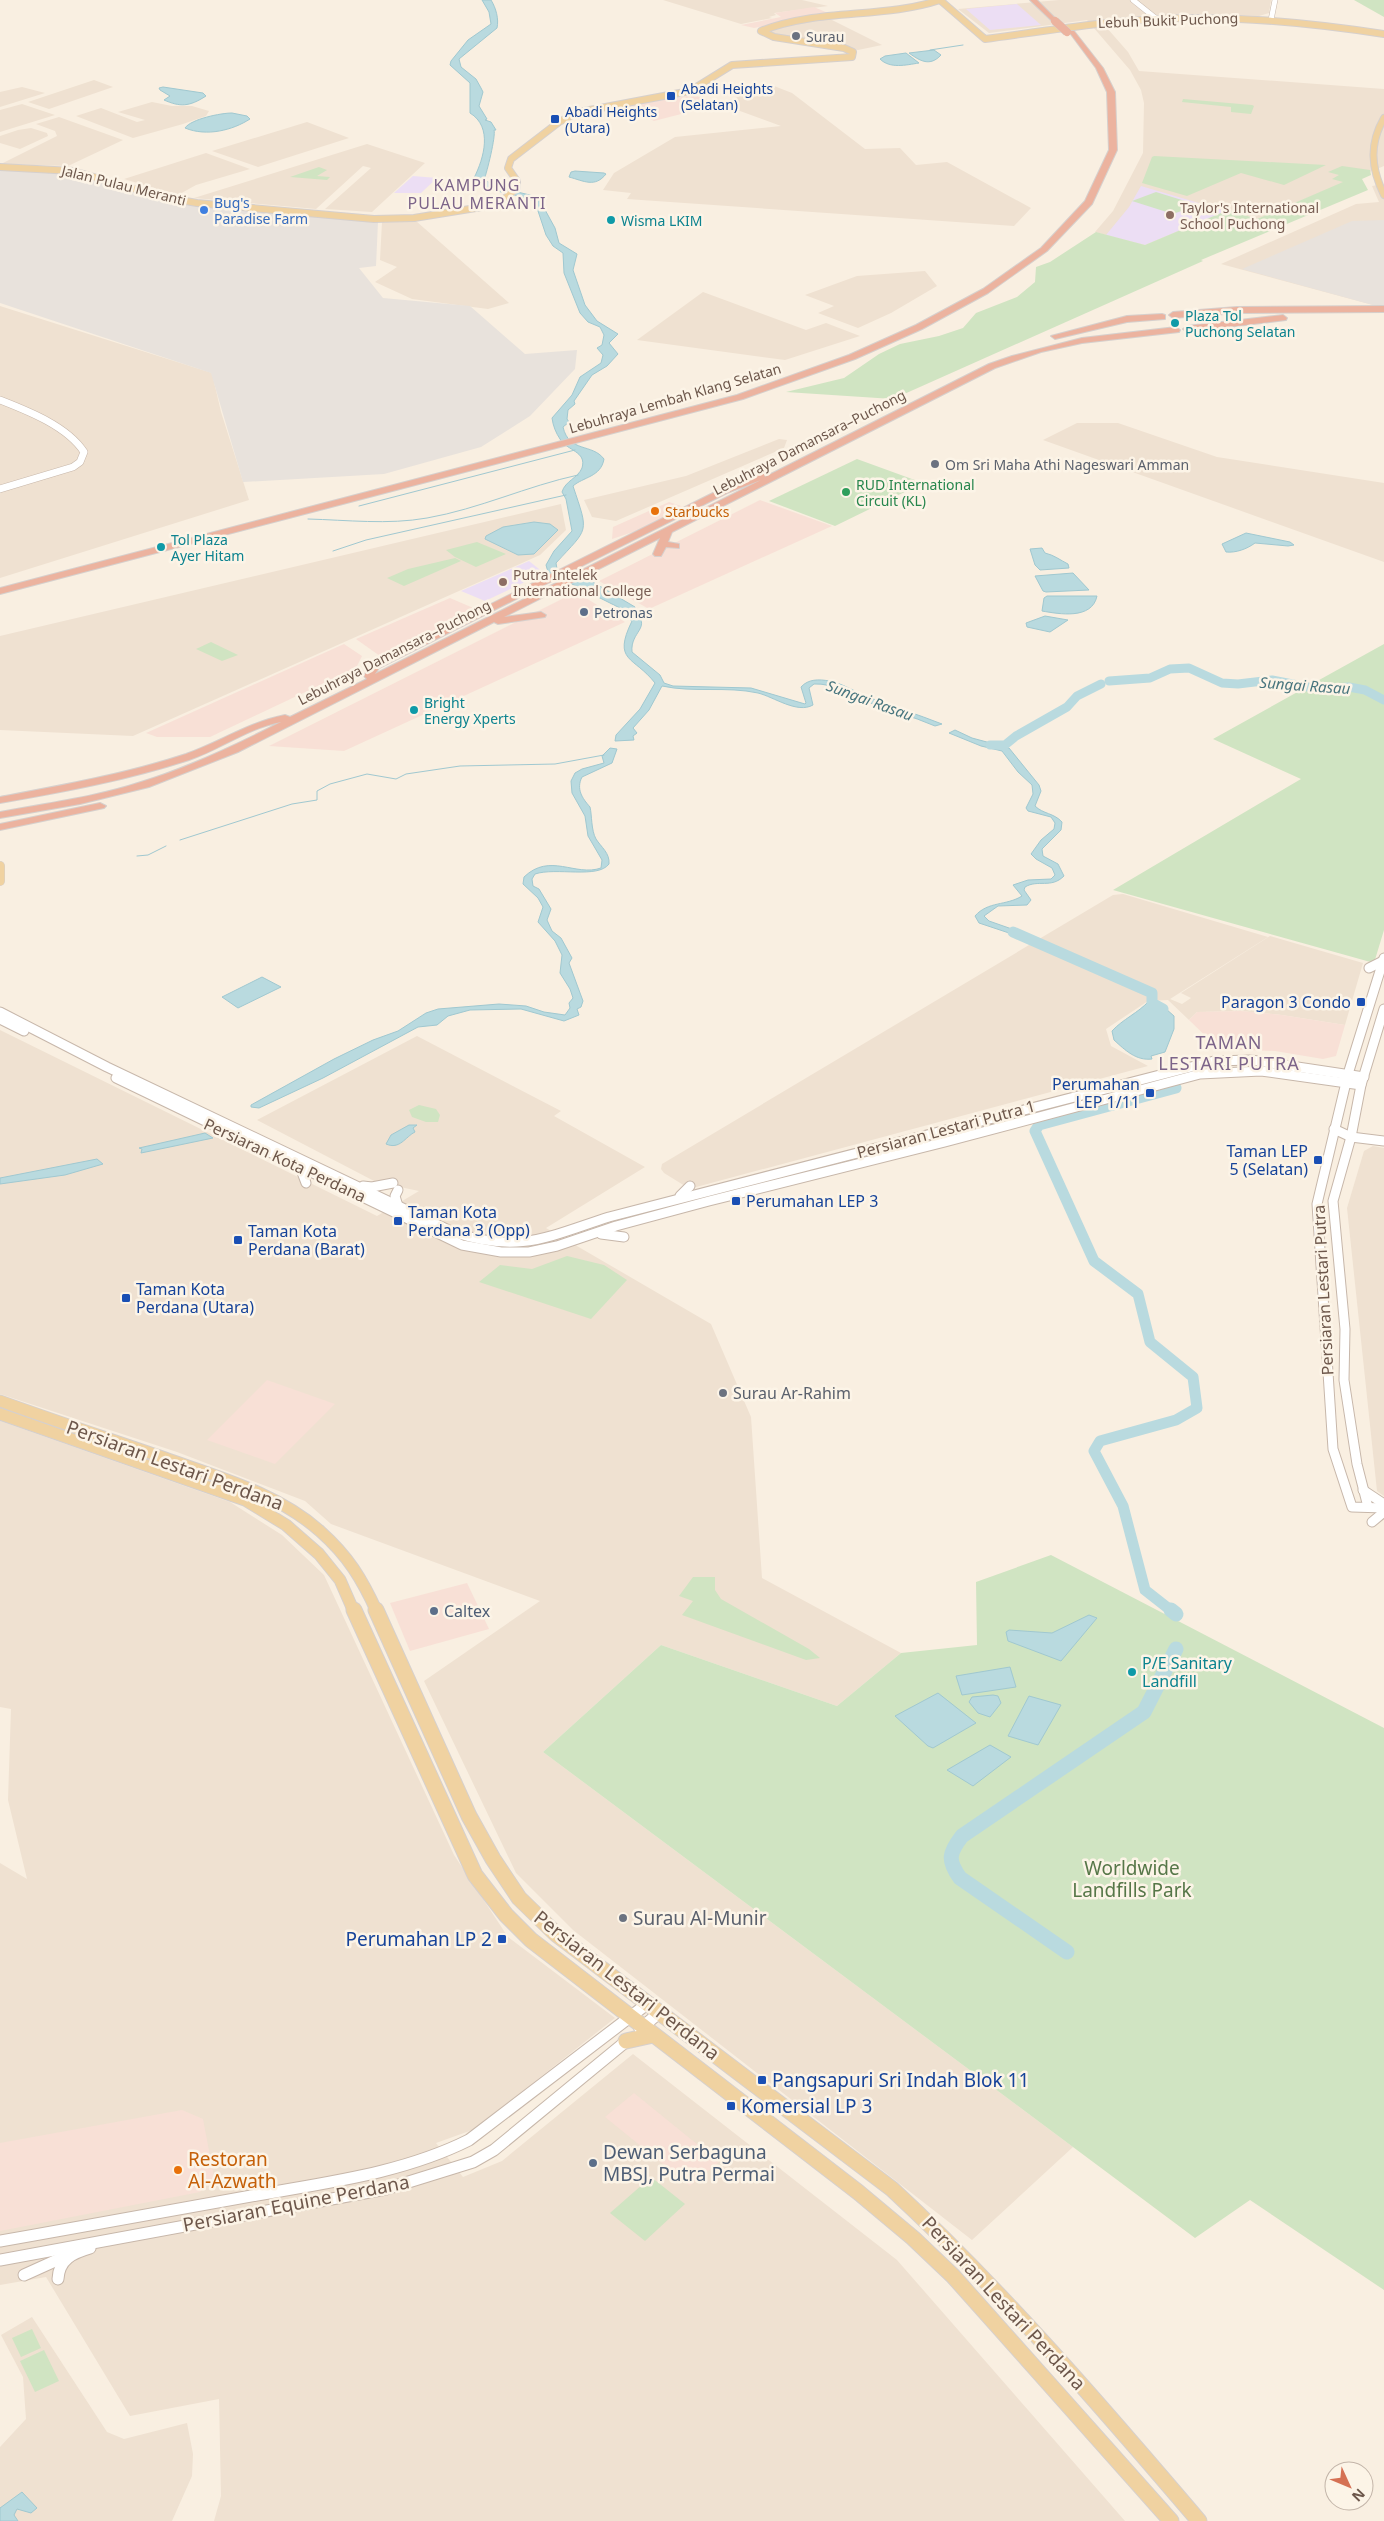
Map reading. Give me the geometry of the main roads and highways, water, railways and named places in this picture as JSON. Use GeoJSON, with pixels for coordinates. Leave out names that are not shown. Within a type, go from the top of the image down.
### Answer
{"type":"FeatureCollection","features":[{"type":"Feature","properties":{"kind":"highway","name":"Lebuhraya Lembah Klang Selatan"},"geometry":{"type":"LineString","coordinates":[[0,591],[736,396],[888,342],[944,315],[1005,278],[1066,230],[1089,202],[1105,174],[1116,137],[1115,111],[1111,91],[1104,75],[1090,54],[1070,32],[1033,0]]}},
{"type":"Feature","properties":{"kind":"highway","name":"Lebuhraya Lembah Klang Selatan"},"geometry":{"type":"LineString","coordinates":[[1040,0],[1058,21]]}},
{"type":"Feature","properties":{"kind":"highway"},"geometry":{"type":"LineString","coordinates":[[1320,302],[1320,305],[1330,308],[1361,309]]}},
{"type":"Feature","properties":{"kind":"highway"},"geometry":{"type":"LineString","coordinates":[[1173,315],[1237,310],[1384,309]]}},
{"type":"Feature","properties":{"kind":"highway"},"geometry":{"type":"LineString","coordinates":[[1187,329],[1306,316],[1384,317]]}},
{"type":"Feature","properties":{"kind":"highway","name":"Lebuhraya Damansara–Puchong"},"geometry":{"type":"LineString","coordinates":[[576,572],[724,491],[757,476],[767,474],[1012,352],[1058,335],[1104,324],[1162,317]]}},
{"type":"Feature","properties":{"kind":"highway"},"geometry":{"type":"LineString","coordinates":[[1093,338],[1115,329],[1104,324]]}},
{"type":"Feature","properties":{"kind":"highway","name":"Lebuhraya Damansara–Puchong"},"geometry":{"type":"LineString","coordinates":[[0,810],[96,792],[159,775],[191,763],[285,718],[555,582],[668,530],[992,366],[1045,347],[1093,338],[1176,330]]}},
{"type":"Feature","properties":{"kind":"highway","name":"Lebuhraya Lembah Klang Selatan"},"geometry":{"type":"LineString","coordinates":[[0,584],[550,446]]}},
{"type":"Feature","properties":{"kind":"highway"},"geometry":{"type":"LineString","coordinates":[[668,530],[660,549],[676,546]]}},
{"type":"Feature","properties":{"kind":"highway"},"geometry":{"type":"LineString","coordinates":[[555,582],[576,572]]}},
{"type":"Feature","properties":{"kind":"highway","name":"Lebuhraya Damansara–Puchong"},"geometry":{"type":"LineString","coordinates":[[0,816],[90,799],[145,785],[234,750],[477,627],[555,582]]}},
{"type":"Feature","properties":{"kind":"highway"},"geometry":{"type":"LineString","coordinates":[[477,627],[541,615]]}},
{"type":"Feature","properties":{"kind":"highway"},"geometry":{"type":"LineString","coordinates":[[0,800],[90,783],[147,769],[193,755],[263,723],[285,718]]}},
{"type":"Feature","properties":{"kind":"highway"},"geometry":{"type":"LineString","coordinates":[[0,828],[68,814],[145,792],[218,762],[234,750]]}},
{"type":"Feature","properties":{"kind":"main road"},"geometry":{"type":"LineString","coordinates":[[514,187],[502,168],[503,162],[555,121],[575,111],[597,105],[686,90],[698,84],[716,69],[730,64],[833,59],[846,56],[847,53],[836,48],[771,38],[756,32],[758,29],[832,13],[910,7],[935,0]]}},
{"type":"Feature","properties":{"kind":"main road"},"geometry":{"type":"LineString","coordinates":[[926,6],[940,0],[984,38]]}},
{"type":"Feature","properties":{"kind":"main road"},"geometry":{"type":"LineString","coordinates":[[514,187],[517,181],[508,168],[508,162],[571,115],[600,106],[678,94],[699,88],[720,70],[732,65],[832,61],[852,57],[853,52],[844,48],[783,39],[761,33],[767,28],[845,14],[926,6],[950,10]]}},
{"type":"Feature","properties":{"kind":"main road","name":"Lebuh Bukit Puchong"},"geometry":{"type":"LineString","coordinates":[[984,38],[1155,17],[1274,17],[1384,33]]}},
{"type":"Feature","properties":{"kind":"main road","name":"Lebuh Bukit Puchong"},"geometry":{"type":"LineString","coordinates":[[984,38],[1095,22],[1155,17],[1274,17],[1384,33]]}},
{"type":"Feature","properties":{"kind":"main road"},"geometry":{"type":"LineString","coordinates":[[975,32],[985,35],[1000,35]]}},
{"type":"Feature","properties":{"kind":"main road"},"geometry":{"type":"LineString","coordinates":[[1384,118],[1377,132],[1369,164],[1375,172],[1384,195]]}},
{"type":"Feature","properties":{"kind":"main road"},"geometry":{"type":"LineString","coordinates":[[1384,131],[1380,151],[1384,182]]}},
{"type":"Feature","properties":{"kind":"main road","name":"Jalan Pulau Meranti"},"geometry":{"type":"LineString","coordinates":[[0,166],[46,168],[86,173],[163,196],[197,203],[374,219],[414,218],[482,207],[506,196],[514,187]]}},
{"type":"Feature","properties":{"kind":"main road","name":"Jalan Pulau Meranti"},"geometry":{"type":"LineString","coordinates":[[0,166],[48,166],[75,169],[166,195],[199,201],[375,218],[413,215],[480,204],[506,196]]}},
{"type":"Feature","properties":{"kind":"main road"},"geometry":{"type":"LineString","coordinates":[[414,218],[443,216],[462,219],[468,212],[482,207]]}},
{"type":"Feature","properties":{"kind":"main road"},"geometry":{"type":"LineString","coordinates":[[0,866],[0,881]]}},
{"type":"Feature","properties":{"kind":"main road","name":"Persiaran Lestari Perdana"},"geometry":{"type":"LineString","coordinates":[[0,1401],[258,1492],[302,1515],[338,1546],[361,1577],[469,1816],[493,1859],[519,1898],[556,1934],[892,2189],[937,2229],[1047,2344],[1199,2521]]}},
{"type":"Feature","properties":{"kind":"main road","name":"Persiaran Lestari Perdana"},"geometry":{"type":"LineString","coordinates":[[0,1414],[237,1497],[276,1517],[306,1540],[340,1580],[475,1875],[506,1915],[531,1940],[858,2192],[913,2238],[953,2276],[1171,2521]]}},
{"type":"Feature","properties":{"kind":"main road"},"geometry":{"type":"LineString","coordinates":[[450,1821],[469,1816]]}},
{"type":"Feature","properties":{"kind":"main road"},"geometry":{"type":"LineString","coordinates":[[626,2042],[648,2031]]}},
{"type":"Feature","properties":{"kind":"water"},"geometry":{"type":"Polygon","coordinates":[[[482,0],[491,0],[493,3],[496,10],[497,28],[459,59],[461,67],[476,79],[481,88],[483,92],[479,106],[487,119],[485,120],[491,122],[496,130],[494,130],[493,146],[484,180],[501,188],[538,197],[555,228],[559,243],[577,254],[573,270],[585,305],[597,321],[618,334],[609,343],[618,354],[607,366],[592,375],[574,401],[575,404],[568,410],[567,419],[569,422],[563,427],[570,441],[599,454],[604,459],[596,473],[573,486],[582,513],[583,529],[575,543],[556,563],[557,569],[586,578],[635,607],[634,611],[639,617],[641,626],[634,639],[632,652],[660,675],[664,683],[673,686],[751,688],[805,704],[801,687],[810,681],[825,680],[942,724],[935,726],[865,701],[834,687],[821,684],[814,684],[809,688],[813,705],[807,707],[793,706],[758,693],[746,691],[686,689],[662,686],[649,710],[633,728],[637,733],[633,736],[634,740],[615,741],[616,735],[640,709],[655,683],[625,652],[626,634],[632,621],[625,616],[620,608],[548,572],[546,565],[554,551],[572,531],[566,499],[562,492],[566,485],[578,474],[583,462],[579,455],[560,439],[552,418],[572,395],[580,377],[601,363],[603,355],[597,348],[602,345],[604,335],[600,327],[588,322],[580,313],[564,273],[563,253],[553,246],[546,235],[535,202],[520,196],[489,189],[475,182],[474,178],[483,152],[484,134],[482,126],[470,113],[470,83],[450,65],[451,61],[468,40],[491,24],[489,12],[482,0]]]}},
{"type":"Feature","properties":{"kind":"water"},"geometry":{"type":"Polygon","coordinates":[[[934,50],[941,55],[929,62],[909,53],[934,50]]]}},
{"type":"Feature","properties":{"kind":"water"},"geometry":{"type":"Polygon","coordinates":[[[906,53],[919,63],[893,65],[880,59],[885,56],[906,53]]]}},
{"type":"Feature","properties":{"kind":"water"},"geometry":{"type":"Polygon","coordinates":[[[159,88],[203,93],[206,96],[189,104],[175,104],[164,100],[170,96],[160,90],[159,88]]]}},
{"type":"Feature","properties":{"kind":"water"},"geometry":{"type":"Polygon","coordinates":[[[232,113],[247,116],[250,119],[219,131],[202,132],[185,128],[200,119],[232,113]]]}},
{"type":"Feature","properties":{"kind":"water"},"geometry":{"type":"Polygon","coordinates":[[[571,172],[606,174],[598,181],[584,182],[569,177],[571,172]]]}},
{"type":"Feature","properties":{"kind":"water"},"geometry":{"type":"Polygon","coordinates":[[[534,522],[550,524],[558,530],[534,554],[518,555],[485,539],[486,536],[503,527],[534,522]]]}},
{"type":"Feature","properties":{"kind":"water"},"geometry":{"type":"Polygon","coordinates":[[[1246,533],[1290,542],[1294,545],[1255,543],[1241,550],[1226,552],[1222,544],[1246,533]]]}},
{"type":"Feature","properties":{"kind":"water"},"geometry":{"type":"Polygon","coordinates":[[[1042,548],[1045,553],[1068,564],[1069,568],[1040,570],[1035,565],[1030,549],[1042,548]]]}},
{"type":"Feature","properties":{"kind":"water"},"geometry":{"type":"Polygon","coordinates":[[[1073,573],[1089,590],[1046,592],[1043,591],[1035,576],[1073,573]]]}},
{"type":"Feature","properties":{"kind":"water"},"geometry":{"type":"Polygon","coordinates":[[[1047,596],[1097,596],[1094,604],[1089,609],[1074,614],[1066,614],[1042,611],[1044,598],[1047,596]]]}},
{"type":"Feature","properties":{"kind":"water"},"geometry":{"type":"Polygon","coordinates":[[[1045,616],[1068,620],[1050,632],[1027,627],[1026,623],[1045,616]]]}},
{"type":"Feature","properties":{"kind":"water"},"geometry":{"type":"Polygon","coordinates":[[[955,730],[972,738],[1009,748],[1039,785],[1041,791],[1035,806],[1062,822],[1061,830],[1042,849],[1043,856],[1058,864],[1064,876],[1054,882],[1025,887],[1024,890],[1031,900],[1027,905],[998,906],[984,916],[989,921],[1029,935],[1024,938],[979,923],[975,916],[986,908],[1022,896],[1013,885],[1028,880],[1051,879],[1055,875],[1052,868],[1031,854],[1041,840],[1054,829],[1055,823],[1051,817],[1028,811],[1026,808],[1033,794],[1032,785],[1018,772],[1002,751],[981,746],[949,733],[955,730]]]}},
{"type":"Feature","properties":{"kind":"water"},"geometry":{"type":"Polygon","coordinates":[[[610,748],[617,749],[612,763],[582,777],[580,781],[582,797],[590,807],[594,835],[607,853],[609,864],[596,871],[544,872],[535,874],[532,879],[533,886],[539,889],[551,909],[547,920],[552,931],[561,938],[572,958],[569,963],[583,1001],[581,1007],[577,1009],[579,1015],[564,1021],[521,1009],[470,1010],[448,1016],[437,1025],[418,1027],[323,1078],[259,1108],[251,1107],[251,1105],[334,1059],[373,1040],[398,1031],[426,1013],[438,1009],[499,1004],[526,1006],[544,1012],[565,1015],[570,1008],[569,1003],[573,998],[560,973],[562,955],[555,941],[538,922],[543,907],[538,898],[523,884],[524,877],[543,866],[562,866],[582,870],[601,868],[602,860],[588,836],[585,816],[572,793],[571,781],[575,773],[582,769],[604,763],[602,756],[610,748]]]}},
{"type":"Feature","properties":{"kind":"water"},"geometry":{"type":"Polygon","coordinates":[[[262,977],[281,987],[238,1008],[222,997],[262,977]]]}},
{"type":"Feature","properties":{"kind":"water"},"geometry":{"type":"Polygon","coordinates":[[[1149,1001],[1157,1001],[1174,1016],[1174,1029],[1165,1052],[1151,1056],[1152,1059],[1146,1059],[1136,1057],[1122,1047],[1114,1040],[1112,1031],[1149,1001]]]}},
{"type":"Feature","properties":{"kind":"water"},"geometry":{"type":"Polygon","coordinates":[[[409,1125],[417,1125],[413,1128],[415,1132],[399,1144],[386,1144],[391,1135],[409,1125]]]}},
{"type":"Feature","properties":{"kind":"water"},"geometry":{"type":"Polygon","coordinates":[[[205,1133],[213,1138],[141,1153],[142,1149],[139,1148],[205,1133]]]}},
{"type":"Feature","properties":{"kind":"water"},"geometry":{"type":"Polygon","coordinates":[[[97,1159],[103,1164],[65,1175],[0,1184],[0,1178],[97,1159]]]}},
{"type":"Feature","properties":{"kind":"water"},"geometry":{"type":"Polygon","coordinates":[[[1089,1615],[1097,1618],[1061,1661],[1008,1641],[1006,1632],[1009,1630],[1052,1633],[1089,1615]]]}},
{"type":"Feature","properties":{"kind":"water"},"geometry":{"type":"Polygon","coordinates":[[[1010,1667],[1016,1687],[962,1695],[956,1676],[1010,1667]]]}},
{"type":"Feature","properties":{"kind":"water"},"geometry":{"type":"Polygon","coordinates":[[[938,1693],[976,1723],[933,1748],[928,1746],[895,1716],[938,1693]]]}},
{"type":"Feature","properties":{"kind":"water"},"geometry":{"type":"Polygon","coordinates":[[[998,1696],[1001,1703],[990,1717],[978,1713],[969,1702],[972,1697],[998,1696]]]}},
{"type":"Feature","properties":{"kind":"water"},"geometry":{"type":"Polygon","coordinates":[[[1029,1696],[1061,1705],[1038,1745],[1008,1736],[1029,1696]]]}},
{"type":"Feature","properties":{"kind":"water"},"geometry":{"type":"Polygon","coordinates":[[[990,1745],[1011,1757],[973,1786],[947,1770],[990,1745]]]}},
{"type":"Feature","properties":{"kind":"water"},"geometry":{"type":"Polygon","coordinates":[[[22,2492],[37,2508],[31,2513],[17,2509],[14,2515],[18,2521],[0,2521],[0,2508],[22,2492]]]}},
{"type":"Feature","properties":{"kind":"waterway"},"geometry":{"type":"LineString","coordinates":[[930,50],[963,45]]}},
{"type":"Feature","properties":{"kind":"waterway"},"geometry":{"type":"LineString","coordinates":[[359,506],[575,450]]}},
{"type":"Feature","properties":{"kind":"waterway"},"geometry":{"type":"LineString","coordinates":[[308,519],[382,522],[427,518],[465,509],[578,475]]}},
{"type":"Feature","properties":{"kind":"waterway"},"geometry":{"type":"LineString","coordinates":[[333,551],[366,540],[566,495]]}},
{"type":"Feature","properties":{"kind":"waterway","name":"Sungai Rasau"},"geometry":{"type":"LineString","coordinates":[[1109,681],[1150,678],[1170,669],[1189,668],[1222,683],[1238,684],[1272,680],[1318,689],[1349,687],[1365,690],[1384,700]]}},
{"type":"Feature","properties":{"kind":"waterway","name":"Sungai Rasau"},"geometry":{"type":"LineString","coordinates":[[990,745],[1005,745],[1016,736],[1067,707],[1077,696],[1101,684]]}},
{"type":"Feature","properties":{"kind":"waterway"},"geometry":{"type":"LineString","coordinates":[[180,840],[292,804],[317,800],[317,791],[330,784],[367,774],[396,779],[406,774],[460,766],[555,764],[604,755]]}},
{"type":"Feature","properties":{"kind":"waterway"},"geometry":{"type":"LineString","coordinates":[[137,856],[148,855],[166,846]]}},
{"type":"Feature","properties":{"kind":"waterway"},"geometry":{"type":"LineString","coordinates":[[1013,932],[1152,993],[1152,1003],[1163,1009]]}},
{"type":"Feature","properties":{"kind":"waterway"},"geometry":{"type":"LineString","coordinates":[[1173,1612],[1145,1590],[1123,1506],[1094,1451],[1100,1441],[1176,1420],[1197,1408],[1193,1377],[1150,1342],[1138,1294],[1094,1261],[1035,1131],[1039,1125],[1176,1088],[1174,1086]]}},
{"type":"Feature","properties":{"kind":"waterway"},"geometry":{"type":"LineString","coordinates":[[1171,1610],[1176,1614]]}},
{"type":"Feature","properties":{"kind":"waterway"},"geometry":{"type":"LineString","coordinates":[[1067,1952],[960,1878],[951,1861],[952,1852],[962,1836],[1144,1712],[1176,1649]]}},
{"type":"Feature","properties":{"kind":"place","name":"Surau"},"geometry":{"type":"Point","coordinates":[796,36]}},
{"type":"Feature","properties":{"kind":"place","name":"Abadi Heights (Selatan)"},"geometry":{"type":"Point","coordinates":[671,96]}},
{"type":"Feature","properties":{"kind":"place","name":"Abadi Heights (Utara)"},"geometry":{"type":"Point","coordinates":[555,119]}},
{"type":"Feature","properties":{"kind":"place","name":"Bug's Paradise Farm"},"geometry":{"type":"Point","coordinates":[204,210]}},
{"type":"Feature","properties":{"kind":"place","name":"Taylor's International School Puchong"},"geometry":{"type":"Point","coordinates":[1170,215]}},
{"type":"Feature","properties":{"kind":"place","name":"Wisma LKIM"},"geometry":{"type":"Point","coordinates":[611,220]}},
{"type":"Feature","properties":{"kind":"place","name":"Plaza Tol Puchong Selatan"},"geometry":{"type":"Point","coordinates":[1175,323]}},
{"type":"Feature","properties":{"kind":"place","name":"Om Sri Maha Athi Nageswari Amman"},"geometry":{"type":"Point","coordinates":[935,464]}},
{"type":"Feature","properties":{"kind":"place","name":"RUD International Circuit (KL)"},"geometry":{"type":"Point","coordinates":[846,492]}},
{"type":"Feature","properties":{"kind":"place","name":"Starbucks"},"geometry":{"type":"Point","coordinates":[655,511]}},
{"type":"Feature","properties":{"kind":"place","name":"Tol Plaza Ayer Hitam"},"geometry":{"type":"Point","coordinates":[161,547]}},
{"type":"Feature","properties":{"kind":"place","name":"Putra Intelek International College"},"geometry":{"type":"Point","coordinates":[503,582]}},
{"type":"Feature","properties":{"kind":"place","name":"Petronas"},"geometry":{"type":"Point","coordinates":[584,612]}},
{"type":"Feature","properties":{"kind":"place","name":"Bright Energy Xperts"},"geometry":{"type":"Point","coordinates":[414,710]}},
{"type":"Feature","properties":{"kind":"place","name":"Paragon 3 Condo"},"geometry":{"type":"Point","coordinates":[1361,1002]}},
{"type":"Feature","properties":{"kind":"place","name":"Perumahan LEP 1/11"},"geometry":{"type":"Point","coordinates":[1150,1093]}},
{"type":"Feature","properties":{"kind":"place","name":"Taman LEP 5 (Selatan)"},"geometry":{"type":"Point","coordinates":[1318,1160]}},
{"type":"Feature","properties":{"kind":"place","name":"Perumahan LEP 3"},"geometry":{"type":"Point","coordinates":[736,1201]}},
{"type":"Feature","properties":{"kind":"place","name":"Taman Kota Perdana 3 (Opp)"},"geometry":{"type":"Point","coordinates":[398,1221]}},
{"type":"Feature","properties":{"kind":"place","name":"Taman Kota Perdana (Barat)"},"geometry":{"type":"Point","coordinates":[238,1240]}},
{"type":"Feature","properties":{"kind":"place","name":"Taman Kota Perdana (Utara)"},"geometry":{"type":"Point","coordinates":[126,1298]}},
{"type":"Feature","properties":{"kind":"place","name":"Surau Ar-Rahim"},"geometry":{"type":"Point","coordinates":[723,1393]}},
{"type":"Feature","properties":{"kind":"place","name":"Caltex"},"geometry":{"type":"Point","coordinates":[434,1611]}},
{"type":"Feature","properties":{"kind":"place","name":"P/E Sanitary Landfill"},"geometry":{"type":"Point","coordinates":[1132,1672]}},
{"type":"Feature","properties":{"kind":"place","name":"Surau Al-Munir"},"geometry":{"type":"Point","coordinates":[623,1918]}},
{"type":"Feature","properties":{"kind":"place","name":"Perumahan LP 2"},"geometry":{"type":"Point","coordinates":[502,1939]}},
{"type":"Feature","properties":{"kind":"place","name":"Pangsapuri Sri Indah Blok 11"},"geometry":{"type":"Point","coordinates":[762,2080]}},
{"type":"Feature","properties":{"kind":"place","name":"Komersial LP 3"},"geometry":{"type":"Point","coordinates":[731,2106]}},
{"type":"Feature","properties":{"kind":"place","name":"Dewan Serbaguna MBSJ, Putra Permai"},"geometry":{"type":"Point","coordinates":[593,2163]}},
{"type":"Feature","properties":{"kind":"place","name":"Restoran Al-Azwath"},"geometry":{"type":"Point","coordinates":[178,2170]}},
{"type":"Feature","properties":{"kind":"district","name":"KAMPUNG PULAU MERANTI"},"geometry":{"type":"Point","coordinates":[477,194]}},
{"type":"Feature","properties":{"kind":"district","name":"TAMAN LESTARI PUTRA"},"geometry":{"type":"Point","coordinates":[1229,1052]}},
{"type":"Feature","properties":{"kind":"park label","name":"Worldwide Landfills Park"},"geometry":{"type":"Point","coordinates":[1132,1879]}}]}
